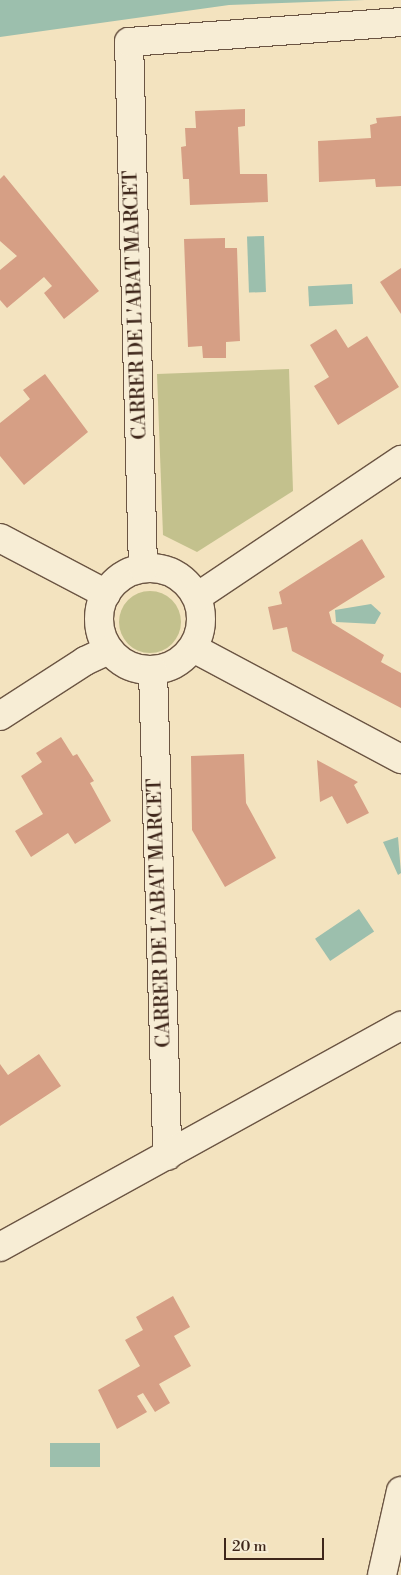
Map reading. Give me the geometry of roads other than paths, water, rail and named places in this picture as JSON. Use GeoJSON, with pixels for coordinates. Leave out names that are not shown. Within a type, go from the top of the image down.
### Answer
{"type":"FeatureCollection","features":[{"type":"Feature","properties":{"kind":"street","name":"CARRER DE L'ABAT MARCET"},"geometry":{"type":"LineString","coordinates":[[143,568],[129,42],[401,22]]}},
{"type":"Feature","properties":{"kind":"street"},"geometry":{"type":"LineString","coordinates":[[197,597],[401,460]]}},
{"type":"Feature","properties":{"kind":"street"},"geometry":{"type":"LineString","coordinates":[[0,538],[106,594]]}},
{"type":"Feature","properties":{"kind":"street"},"geometry":{"type":"LineString","coordinates":[[143,568],[162,570],[180,577],[197,597],[202,614],[200,632],[193,648],[183,660],[153,671],[136,669],[109,650],[99,622],[106,594],[128,573],[143,568]]}},
{"type":"Feature","properties":{"kind":"street"},"geometry":{"type":"LineString","coordinates":[[193,648],[401,759]]}},
{"type":"Feature","properties":{"kind":"street"},"geometry":{"type":"LineString","coordinates":[[0,716],[85,661],[109,650]]}},
{"type":"Feature","properties":{"kind":"street","name":"CARRER DE L'ABAT MARCET"},"geometry":{"type":"LineString","coordinates":[[153,671],[167,1156]]}},
{"type":"Feature","properties":{"kind":"street"},"geometry":{"type":"LineString","coordinates":[[0,1247],[401,1026]]}},
{"type":"Feature","properties":{"kind":"street"},"geometry":{"type":"LineString","coordinates":[[382,1575],[401,1491]]}}]}
